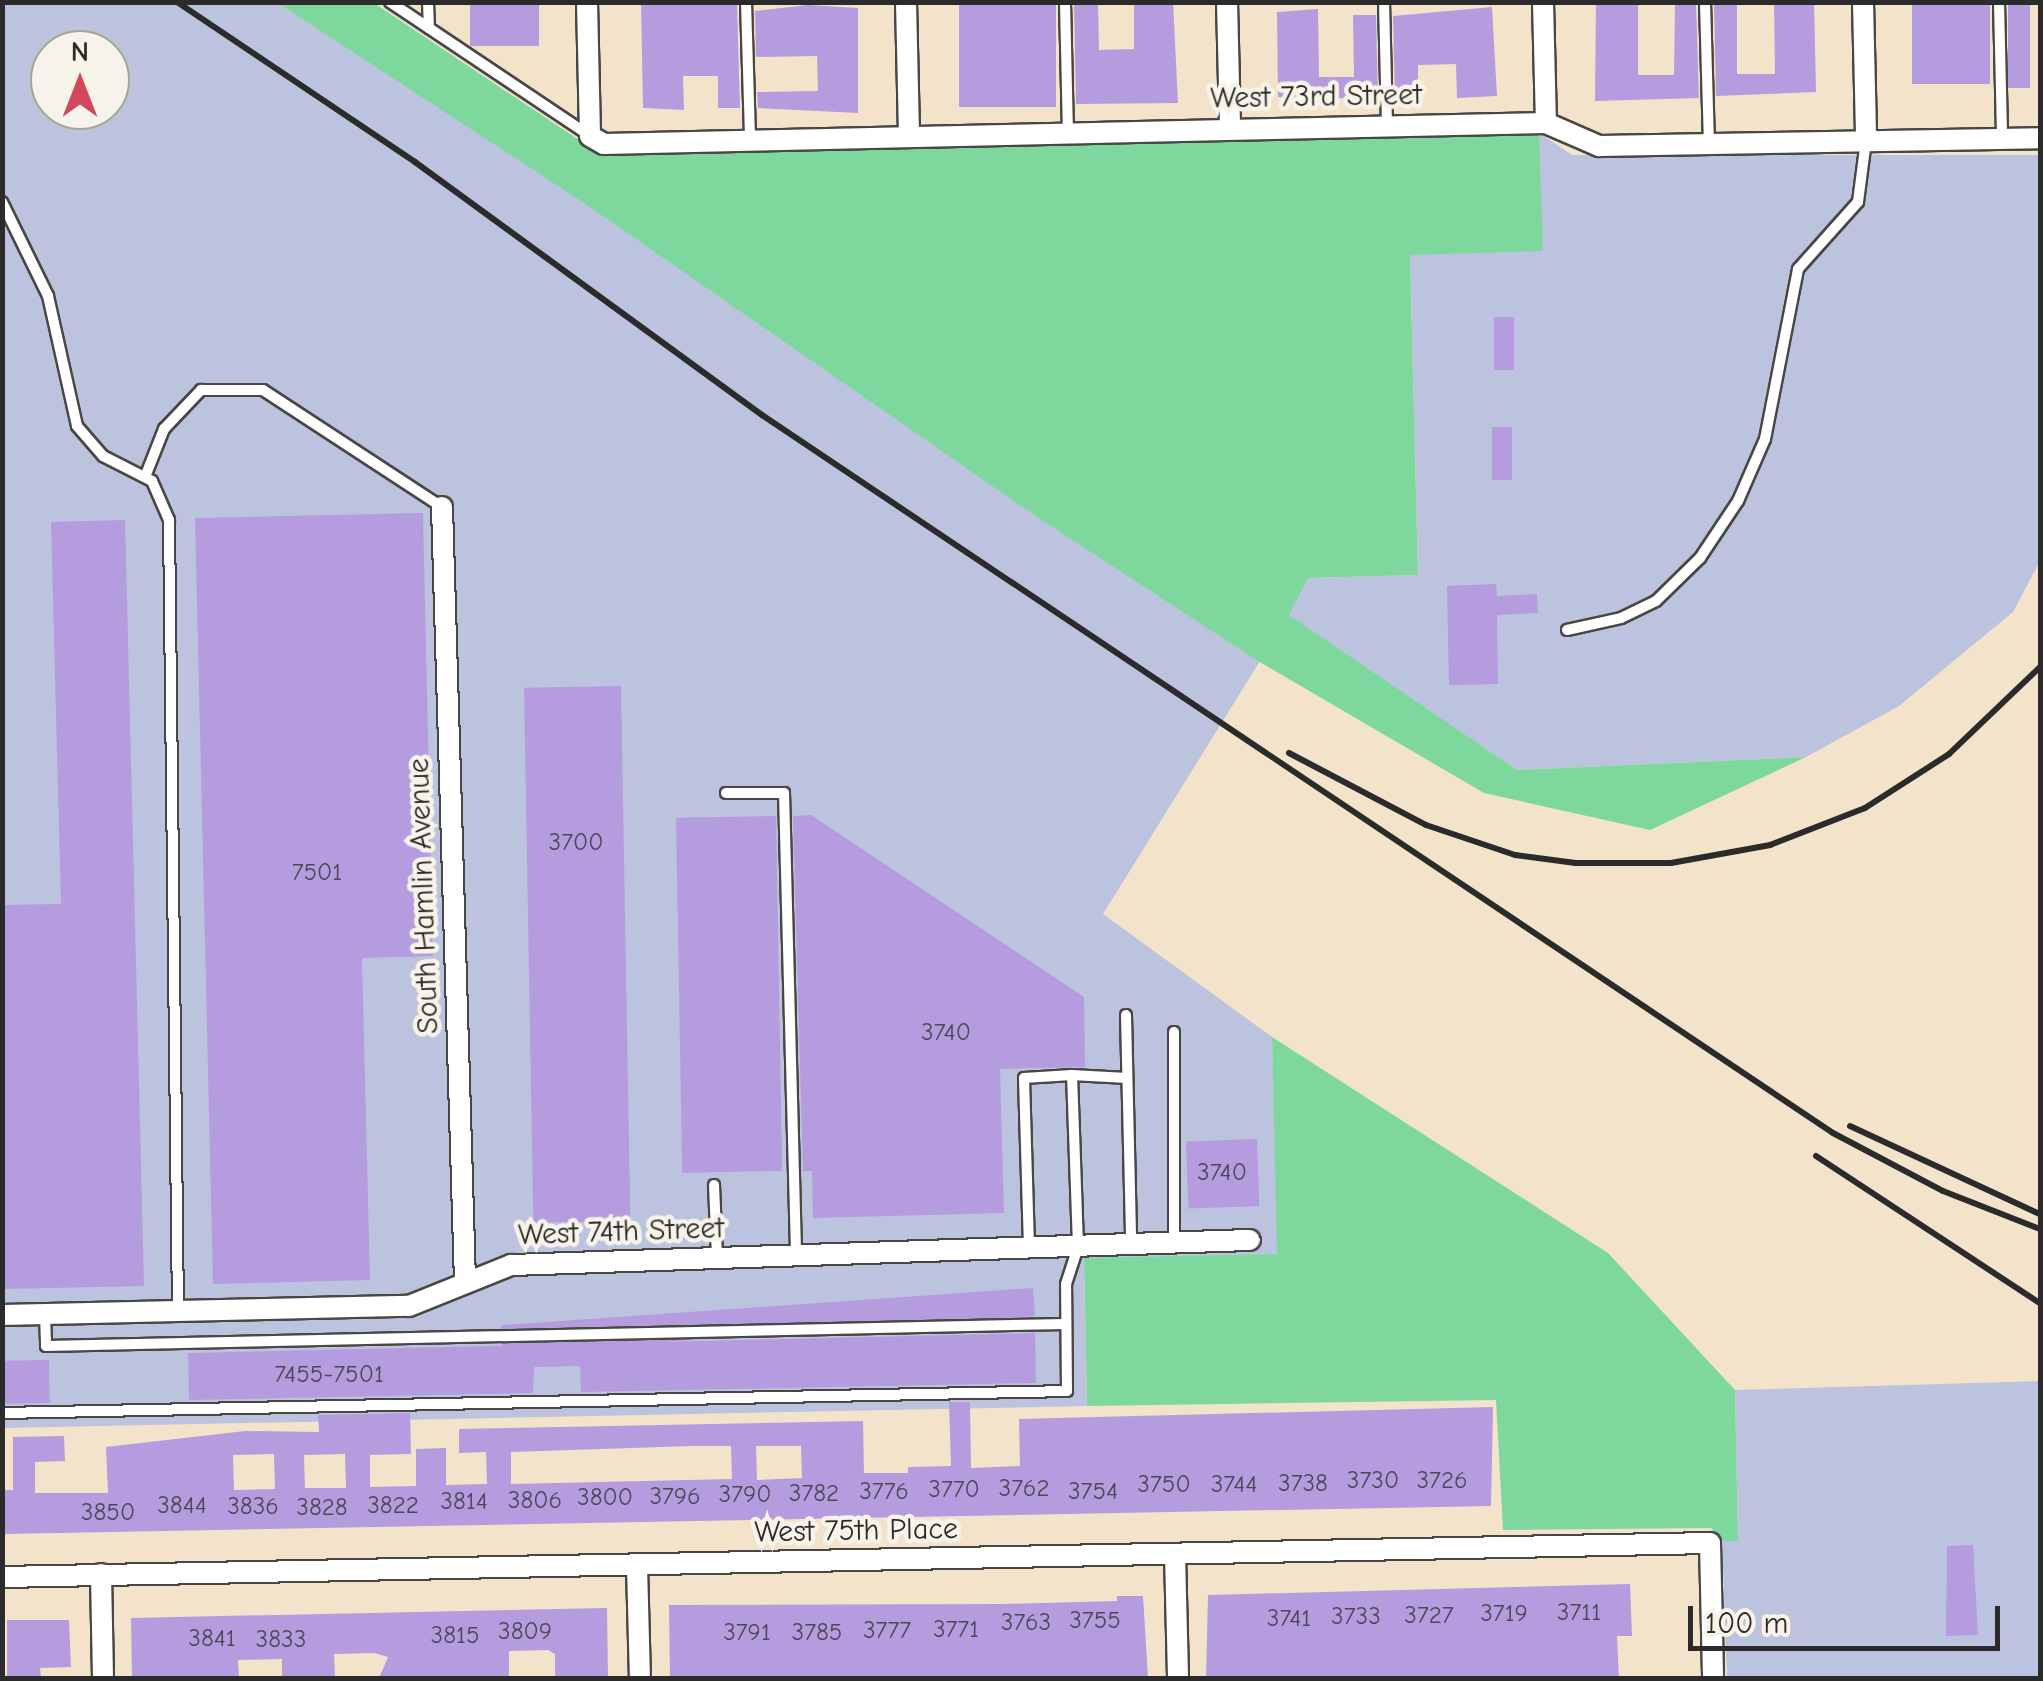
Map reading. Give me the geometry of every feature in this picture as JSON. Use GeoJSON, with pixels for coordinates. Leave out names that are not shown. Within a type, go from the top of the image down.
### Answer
{"type":"FeatureCollection","features":[{"type":"Feature","properties":{"kind":"street"},"geometry":{"type":"LineString","coordinates":[[587,2],[590,136]]}},
{"type":"Feature","properties":{"kind":"street"},"geometry":{"type":"LineString","coordinates":[[906,2],[909,137]]}},
{"type":"Feature","properties":{"kind":"street"},"geometry":{"type":"LineString","coordinates":[[1227,2],[1230,128]]}},
{"type":"Feature","properties":{"kind":"street"},"geometry":{"type":"LineString","coordinates":[[1543,2],[1546,123]]}},
{"type":"Feature","properties":{"kind":"street"},"geometry":{"type":"LineString","coordinates":[[1863,2],[1866,140]]}},
{"type":"Feature","properties":{"kind":"street","name":"West 73rd Street"},"geometry":{"type":"LineString","coordinates":[[590,136],[604,144],[1546,123],[1599,146],[2040,138]]}},
{"type":"Feature","properties":{"kind":"street","name":"South Hamlin Avenue"},"geometry":{"type":"LineString","coordinates":[[442,507],[466,1283]]}},
{"type":"Feature","properties":{"kind":"street","name":"West 74th Street"},"geometry":{"type":"LineString","coordinates":[[2,1315],[410,1306],[511,1265],[1250,1240]]}},
{"type":"Feature","properties":{"kind":"street","name":"West 75th Place"},"geometry":{"type":"LineString","coordinates":[[2,1577],[1710,1543],[1714,1678]]}},
{"type":"Feature","properties":{"kind":"street"},"geometry":{"type":"LineString","coordinates":[[1176,1554],[1178,1678]]}},
{"type":"Feature","properties":{"kind":"street"},"geometry":{"type":"LineString","coordinates":[[638,1566],[640,1678]]}},
{"type":"Feature","properties":{"kind":"street"},"geometry":{"type":"LineString","coordinates":[[101,1574],[103,1678]]}},
{"type":"Feature","properties":{"kind":"lane"},"geometry":{"type":"LineString","coordinates":[[390,2],[590,136]]}},
{"type":"Feature","properties":{"kind":"lane"},"geometry":{"type":"LineString","coordinates":[[428,2],[429,28]]}},
{"type":"Feature","properties":{"kind":"lane"},"geometry":{"type":"LineString","coordinates":[[746,2],[750,140]]}},
{"type":"Feature","properties":{"kind":"lane"},"geometry":{"type":"LineString","coordinates":[[1065,2],[1068,132]]}},
{"type":"Feature","properties":{"kind":"lane"},"geometry":{"type":"LineString","coordinates":[[1384,2],[1387,126]]}},
{"type":"Feature","properties":{"kind":"lane"},"geometry":{"type":"LineString","coordinates":[[1705,2],[1708,144]]}},
{"type":"Feature","properties":{"kind":"lane"},"geometry":{"type":"LineString","coordinates":[[1998,2],[2002,138]]}},
{"type":"Feature","properties":{"kind":"lane"},"geometry":{"type":"LineString","coordinates":[[1567,630],[1620,618],[1656,601],[1700,558],[1738,500],[1764,438],[1798,269],[1858,202],[1866,140]]}},
{"type":"Feature","properties":{"kind":"lane"},"geometry":{"type":"LineString","coordinates":[[2,202],[48,296],[77,426],[103,456],[145,477],[168,520],[178,1311]]}},
{"type":"Feature","properties":{"kind":"lane"},"geometry":{"type":"LineString","coordinates":[[145,477],[164,429],[201,390],[263,390],[442,507]]}},
{"type":"Feature","properties":{"kind":"lane"},"geometry":{"type":"LineString","coordinates":[[726,794],[784,794],[796,1256]]}},
{"type":"Feature","properties":{"kind":"lane"},"geometry":{"type":"LineString","coordinates":[[1126,1015],[1131,1244]]}},
{"type":"Feature","properties":{"kind":"lane"},"geometry":{"type":"LineString","coordinates":[[1174,1032],[1174,1244]]}},
{"type":"Feature","properties":{"kind":"lane"},"geometry":{"type":"LineString","coordinates":[[2,1413],[1068,1391],[1066,1284],[1078,1246],[1072,1075]]}},
{"type":"Feature","properties":{"kind":"lane"},"geometry":{"type":"LineString","coordinates":[[1029,1248],[1024,1078],[1127,1078]]}},
{"type":"Feature","properties":{"kind":"lane"},"geometry":{"type":"LineString","coordinates":[[714,1186],[716,1258]]}},
{"type":"Feature","properties":{"kind":"lane"},"geometry":{"type":"LineString","coordinates":[[45,1314],[46,1346],[1066,1324]]}},
{"type":"Feature","properties":{"kind":"shaded area"},"geometry":{"type":"Polygon","coordinates":[[[2,3],[372,3],[1057,457],[1308,578],[1418,575],[1410,255],[1539,133],[1572,155],[2040,155],[2040,561],[2013,612],[1899,706],[1806,757],[1517,770],[1288,616],[1103,914],[1272,1037],[1278,1254],[1084,1259],[1087,1406],[3,1428],[2,3]]]}},
{"type":"Feature","properties":{"kind":"shaded area"},"geometry":{"type":"Polygon","coordinates":[[[2040,1381],[2040,1678],[1727,1678],[1722,1541],[1738,1540],[1735,1390],[2040,1381]]]}},
{"type":"Feature","properties":{"kind":"green space"},"geometry":{"type":"Polygon","coordinates":[[[278,3],[374,3],[576,138],[605,147],[1539,133],[1543,251],[1410,255],[1418,575],[1308,578],[1289,615],[1517,770],[1806,757],[1650,830],[1484,793],[1258,661],[1034,515],[587,205],[278,3]]]}},
{"type":"Feature","properties":{"kind":"green space"},"geometry":{"type":"Polygon","coordinates":[[[1272,1037],[1608,1253],[1735,1390],[1738,1541],[1722,1541],[1711,1528],[1503,1530],[1496,1400],[1087,1406],[1084,1258],[1277,1254],[1272,1037]]]}},
{"type":"Feature","properties":{"kind":"building"},"geometry":{"type":"Polygon","coordinates":[[[470,2],[539,2],[539,46],[470,46],[470,2]]]}},
{"type":"Feature","properties":{"kind":"building"},"geometry":{"type":"Polygon","coordinates":[[[641,2],[737,2],[740,108],[718,108],[718,76],[683,76],[684,110],[643,108],[641,2]]]}},
{"type":"Feature","properties":{"kind":"building"},"geometry":{"type":"Polygon","coordinates":[[[959,2],[1056,2],[1056,107],[959,107],[959,2]]]}},
{"type":"Feature","properties":{"kind":"building"},"geometry":{"type":"Polygon","coordinates":[[[1074,2],[1098,2],[1099,50],[1134,49],[1134,2],[1173,2],[1178,103],[1076,104],[1074,2]]]}},
{"type":"Feature","properties":{"kind":"building"},"geometry":{"type":"Polygon","coordinates":[[[1596,2],[1638,2],[1638,75],[1674,75],[1675,2],[1696,2],[1699,98],[1595,101],[1596,2]]]}},
{"type":"Feature","properties":{"kind":"building"},"geometry":{"type":"Polygon","coordinates":[[[1714,2],[1737,2],[1737,74],[1775,74],[1774,2],[1814,2],[1816,92],[1716,96],[1714,2]]]}},
{"type":"Feature","properties":{"kind":"building"},"geometry":{"type":"Polygon","coordinates":[[[1912,2],[1990,2],[1990,84],[1912,84],[1912,2]]]}},
{"type":"Feature","properties":{"kind":"building"},"geometry":{"type":"Polygon","coordinates":[[[2008,2],[2030,2],[2030,88],[2008,88],[2008,2]]]}},
{"type":"Feature","properties":{"kind":"building"},"geometry":{"type":"Polygon","coordinates":[[[808,5],[858,8],[858,113],[758,108],[757,92],[818,91],[817,56],[756,57],[755,11],[808,5]]]}},
{"type":"Feature","properties":{"kind":"building"},"geometry":{"type":"Polygon","coordinates":[[[1492,7],[1497,96],[1457,98],[1456,64],[1418,65],[1418,98],[1395,99],[1393,16],[1492,7]]]}},
{"type":"Feature","properties":{"kind":"building"},"geometry":{"type":"Polygon","coordinates":[[[1318,9],[1319,77],[1354,77],[1353,15],[1376,15],[1378,99],[1278,97],[1277,12],[1318,9]]]}},
{"type":"Feature","properties":{"kind":"building"},"geometry":{"type":"Polygon","coordinates":[[[1494,317],[1514,317],[1514,370],[1494,370],[1494,317]]]}},
{"type":"Feature","properties":{"kind":"building"},"geometry":{"type":"Polygon","coordinates":[[[1492,427],[1512,427],[1512,480],[1492,480],[1492,427]]]}},
{"type":"Feature","properties":{"kind":"building"},"geometry":{"type":"Polygon","coordinates":[[[423,513],[433,956],[362,958],[370,1280],[213,1284],[195,518],[423,513]]]}},
{"type":"Feature","properties":{"kind":"building"},"geometry":{"type":"Polygon","coordinates":[[[125,520],[144,1286],[2,1289],[2,905],[61,904],[51,522],[125,520]]]}},
{"type":"Feature","properties":{"kind":"building"},"geometry":{"type":"Polygon","coordinates":[[[1496,584],[1497,596],[1537,594],[1538,613],[1497,615],[1498,684],[1449,685],[1447,586],[1496,584]]]}},
{"type":"Feature","properties":{"kind":"building"},"geometry":{"type":"Polygon","coordinates":[[[621,686],[630,1221],[533,1223],[524,688],[621,686]]]}},
{"type":"Feature","properties":{"kind":"building"},"geometry":{"type":"Polygon","coordinates":[[[811,815],[1084,997],[1085,1067],[1000,1069],[1004,1213],[813,1218],[812,1171],[803,1171],[793,816],[811,815]]]}},
{"type":"Feature","properties":{"kind":"building"},"geometry":{"type":"Polygon","coordinates":[[[776,816],[782,1171],[682,1173],[676,818],[776,816]]]}},
{"type":"Feature","properties":{"kind":"building"},"geometry":{"type":"Polygon","coordinates":[[[1257,1139],[1259,1206],[1188,1208],[1186,1141],[1257,1139]]]}},
{"type":"Feature","properties":{"kind":"building"},"geometry":{"type":"Polygon","coordinates":[[[1033,1288],[1035,1316],[503,1353],[501,1325],[1033,1288]]]}},
{"type":"Feature","properties":{"kind":"building"},"geometry":{"type":"Polygon","coordinates":[[[1035,1333],[1036,1383],[581,1392],[580,1366],[534,1367],[533,1393],[189,1400],[188,1353],[1035,1333]]]}},
{"type":"Feature","properties":{"kind":"building"},"geometry":{"type":"Polygon","coordinates":[[[49,1360],[50,1403],[3,1404],[2,1361],[49,1360]]]}},
{"type":"Feature","properties":{"kind":"building"},"geometry":{"type":"Polygon","coordinates":[[[949,1402],[970,1402],[971,1468],[1020,1466],[1019,1419],[1493,1407],[1491,1506],[4,1534],[3,1490],[13,1490],[13,1437],[64,1436],[65,1461],[35,1462],[35,1493],[108,1493],[106,1447],[245,1431],[319,1432],[318,1415],[410,1413],[411,1454],[370,1455],[370,1487],[416,1486],[416,1449],[446,1448],[446,1485],[487,1484],[486,1452],[459,1453],[459,1429],[863,1421],[864,1473],[908,1473],[908,1467],[951,1466],[949,1402]],[[731,1446],[511,1452],[511,1484],[732,1479],[731,1446]],[[756,1446],[757,1480],[802,1478],[801,1446],[756,1446]],[[274,1454],[233,1455],[234,1490],[275,1489],[274,1454]],[[345,1454],[304,1455],[305,1488],[346,1488],[345,1454]]]}},
{"type":"Feature","properties":{"kind":"building"},"geometry":{"type":"Polygon","coordinates":[[[1973,1545],[1978,1635],[1946,1636],[1947,1546],[1973,1545]]]}},
{"type":"Feature","properties":{"kind":"building"},"geometry":{"type":"Polygon","coordinates":[[[1630,1584],[1632,1636],[1617,1636],[1619,1678],[1206,1678],[1208,1595],[1630,1584]]]}},
{"type":"Feature","properties":{"kind":"building"},"geometry":{"type":"Polygon","coordinates":[[[1117,1596],[1143,1596],[1148,1678],[670,1678],[669,1605],[1003,1604],[1117,1601],[1117,1596]]]}},
{"type":"Feature","properties":{"kind":"building"},"geometry":{"type":"Polygon","coordinates":[[[607,1608],[608,1678],[555,1678],[555,1654],[548,1650],[509,1651],[509,1678],[379,1678],[388,1657],[374,1653],[334,1654],[335,1678],[282,1678],[282,1659],[238,1660],[239,1678],[132,1678],[131,1618],[607,1608]]]}},
{"type":"Feature","properties":{"kind":"building"},"geometry":{"type":"Polygon","coordinates":[[[7,1620],[69,1620],[71,1667],[40,1668],[41,1678],[7,1678],[7,1620]]]}},
{"type":"Feature","properties":{"kind":"railway"},"geometry":{"type":"LineString","coordinates":[[177,2],[415,162],[762,415],[1833,1133],[1943,1191],[2040,1229]]}},
{"type":"Feature","properties":{"kind":"railway"},"geometry":{"type":"LineString","coordinates":[[1289,753],[1426,825],[1515,855],[1575,863],[1671,863],[1770,845],[1865,808],[1949,754],[2040,667]]}},
{"type":"Feature","properties":{"kind":"railway"},"geometry":{"type":"LineString","coordinates":[[1850,1126],[2040,1214]]}},
{"type":"Feature","properties":{"kind":"railway"},"geometry":{"type":"LineString","coordinates":[[1816,1156],[2040,1303]]}}]}
